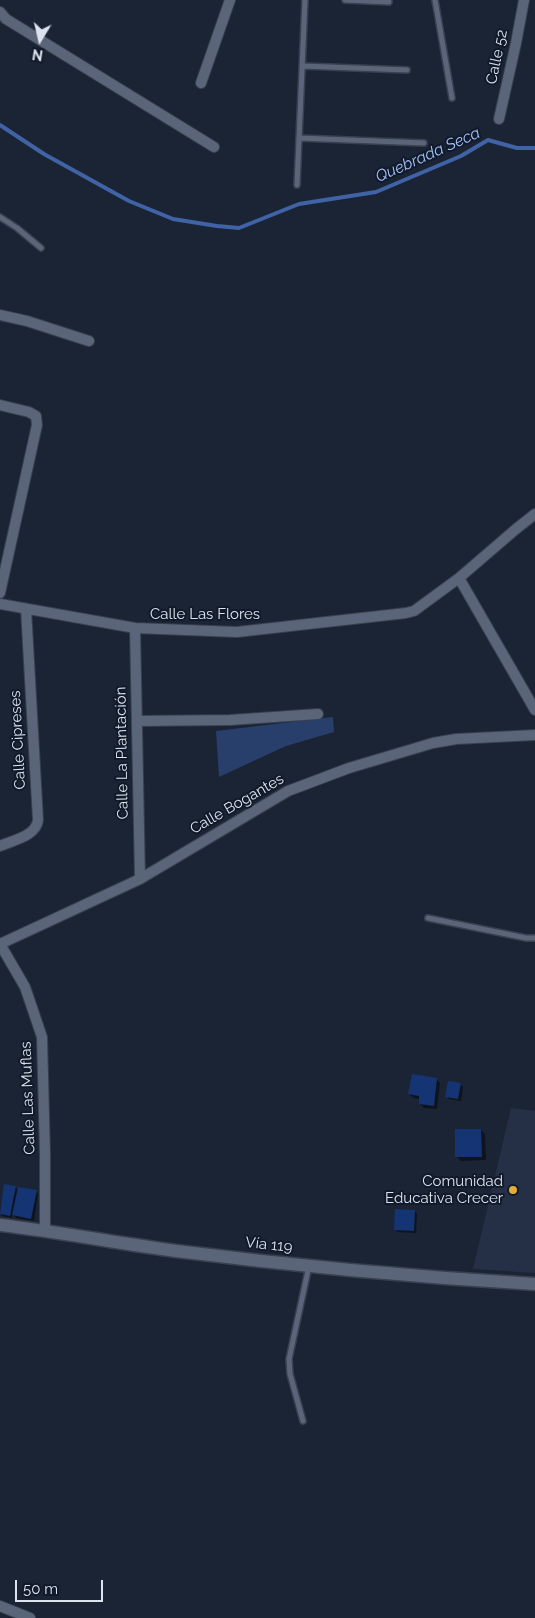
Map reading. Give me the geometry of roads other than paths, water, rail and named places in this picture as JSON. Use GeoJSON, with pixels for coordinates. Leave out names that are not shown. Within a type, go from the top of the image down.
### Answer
{"type":"FeatureCollection","features":[{"type":"Feature","properties":{"kind":"main road","name":"Vía 119"},"geometry":{"type":"LineString","coordinates":[[0,1225],[45,1230],[176,1251],[309,1266],[426,1278],[535,1284]]}},
{"type":"Feature","properties":{"kind":"street"},"geometry":{"type":"LineString","coordinates":[[201,83],[230,0]]}},
{"type":"Feature","properties":{"kind":"street","name":"Calle 52"},"geometry":{"type":"LineString","coordinates":[[499,119],[524,0]]}},
{"type":"Feature","properties":{"kind":"street"},"geometry":{"type":"LineString","coordinates":[[0,12],[6,19],[214,147]]}},
{"type":"Feature","properties":{"kind":"street"},"geometry":{"type":"LineString","coordinates":[[0,315],[27,321],[89,342]]}},
{"type":"Feature","properties":{"kind":"street"},"geometry":{"type":"LineString","coordinates":[[0,405],[29,412],[36,416],[37,425],[0,593]]}},
{"type":"Feature","properties":{"kind":"street","name":"Calle Las Flores"},"geometry":{"type":"LineString","coordinates":[[0,604],[135,628],[237,632],[406,613],[414,611],[459,578],[535,514]]}},
{"type":"Feature","properties":{"kind":"street"},"geometry":{"type":"LineString","coordinates":[[459,578],[535,710]]}},
{"type":"Feature","properties":{"kind":"street","name":"Calle Cipreses"},"geometry":{"type":"LineString","coordinates":[[0,846],[32,832],[37,827],[38,820],[26,609]]}},
{"type":"Feature","properties":{"kind":"street","name":"Calle La Plantación"},"geometry":{"type":"LineString","coordinates":[[135,628],[140,878]]}},
{"type":"Feature","properties":{"kind":"street"},"geometry":{"type":"LineString","coordinates":[[137,720],[230,720],[318,714]]}},
{"type":"Feature","properties":{"kind":"street","name":"Calle Bogantes"},"geometry":{"type":"LineString","coordinates":[[0,944],[140,878],[288,791],[349,768],[433,744],[456,739],[535,736]]}},
{"type":"Feature","properties":{"kind":"street","name":"Calle Las Muflas"},"geometry":{"type":"LineString","coordinates":[[0,944],[25,987],[42,1037],[45,1230]]}},
{"type":"Feature","properties":{"kind":"street"},"geometry":{"type":"LineString","coordinates":[[0,1606],[30,1618]]}},
{"type":"Feature","properties":{"kind":"lane"},"geometry":{"type":"LineString","coordinates":[[297,185],[305,0]]}},
{"type":"Feature","properties":{"kind":"lane"},"geometry":{"type":"LineString","coordinates":[[345,0],[389,2]]}},
{"type":"Feature","properties":{"kind":"lane"},"geometry":{"type":"LineString","coordinates":[[435,0],[452,98]]}},
{"type":"Feature","properties":{"kind":"lane"},"geometry":{"type":"LineString","coordinates":[[303,66],[407,70]]}},
{"type":"Feature","properties":{"kind":"lane"},"geometry":{"type":"LineString","coordinates":[[299,138],[424,143]]}},
{"type":"Feature","properties":{"kind":"lane"},"geometry":{"type":"LineString","coordinates":[[0,217],[41,248]]}},
{"type":"Feature","properties":{"kind":"lane"},"geometry":{"type":"LineString","coordinates":[[428,918],[526,938],[535,938]]}},
{"type":"Feature","properties":{"kind":"lane"},"geometry":{"type":"LineString","coordinates":[[303,1421],[290,1374],[289,1359],[309,1266]]}},
{"type":"Feature","properties":{"kind":"waterway","name":"Quebrada Seca"},"geometry":{"type":"LineString","coordinates":[[0,125],[44,154],[129,201],[173,219],[239,228],[299,204],[376,192],[461,156],[488,140],[517,148],[535,148]]}},
{"type":"Feature","properties":{"kind":"place","name":"Comunidad Educativa Crecer"},"geometry":{"type":"Point","coordinates":[513,1190]}}]}
